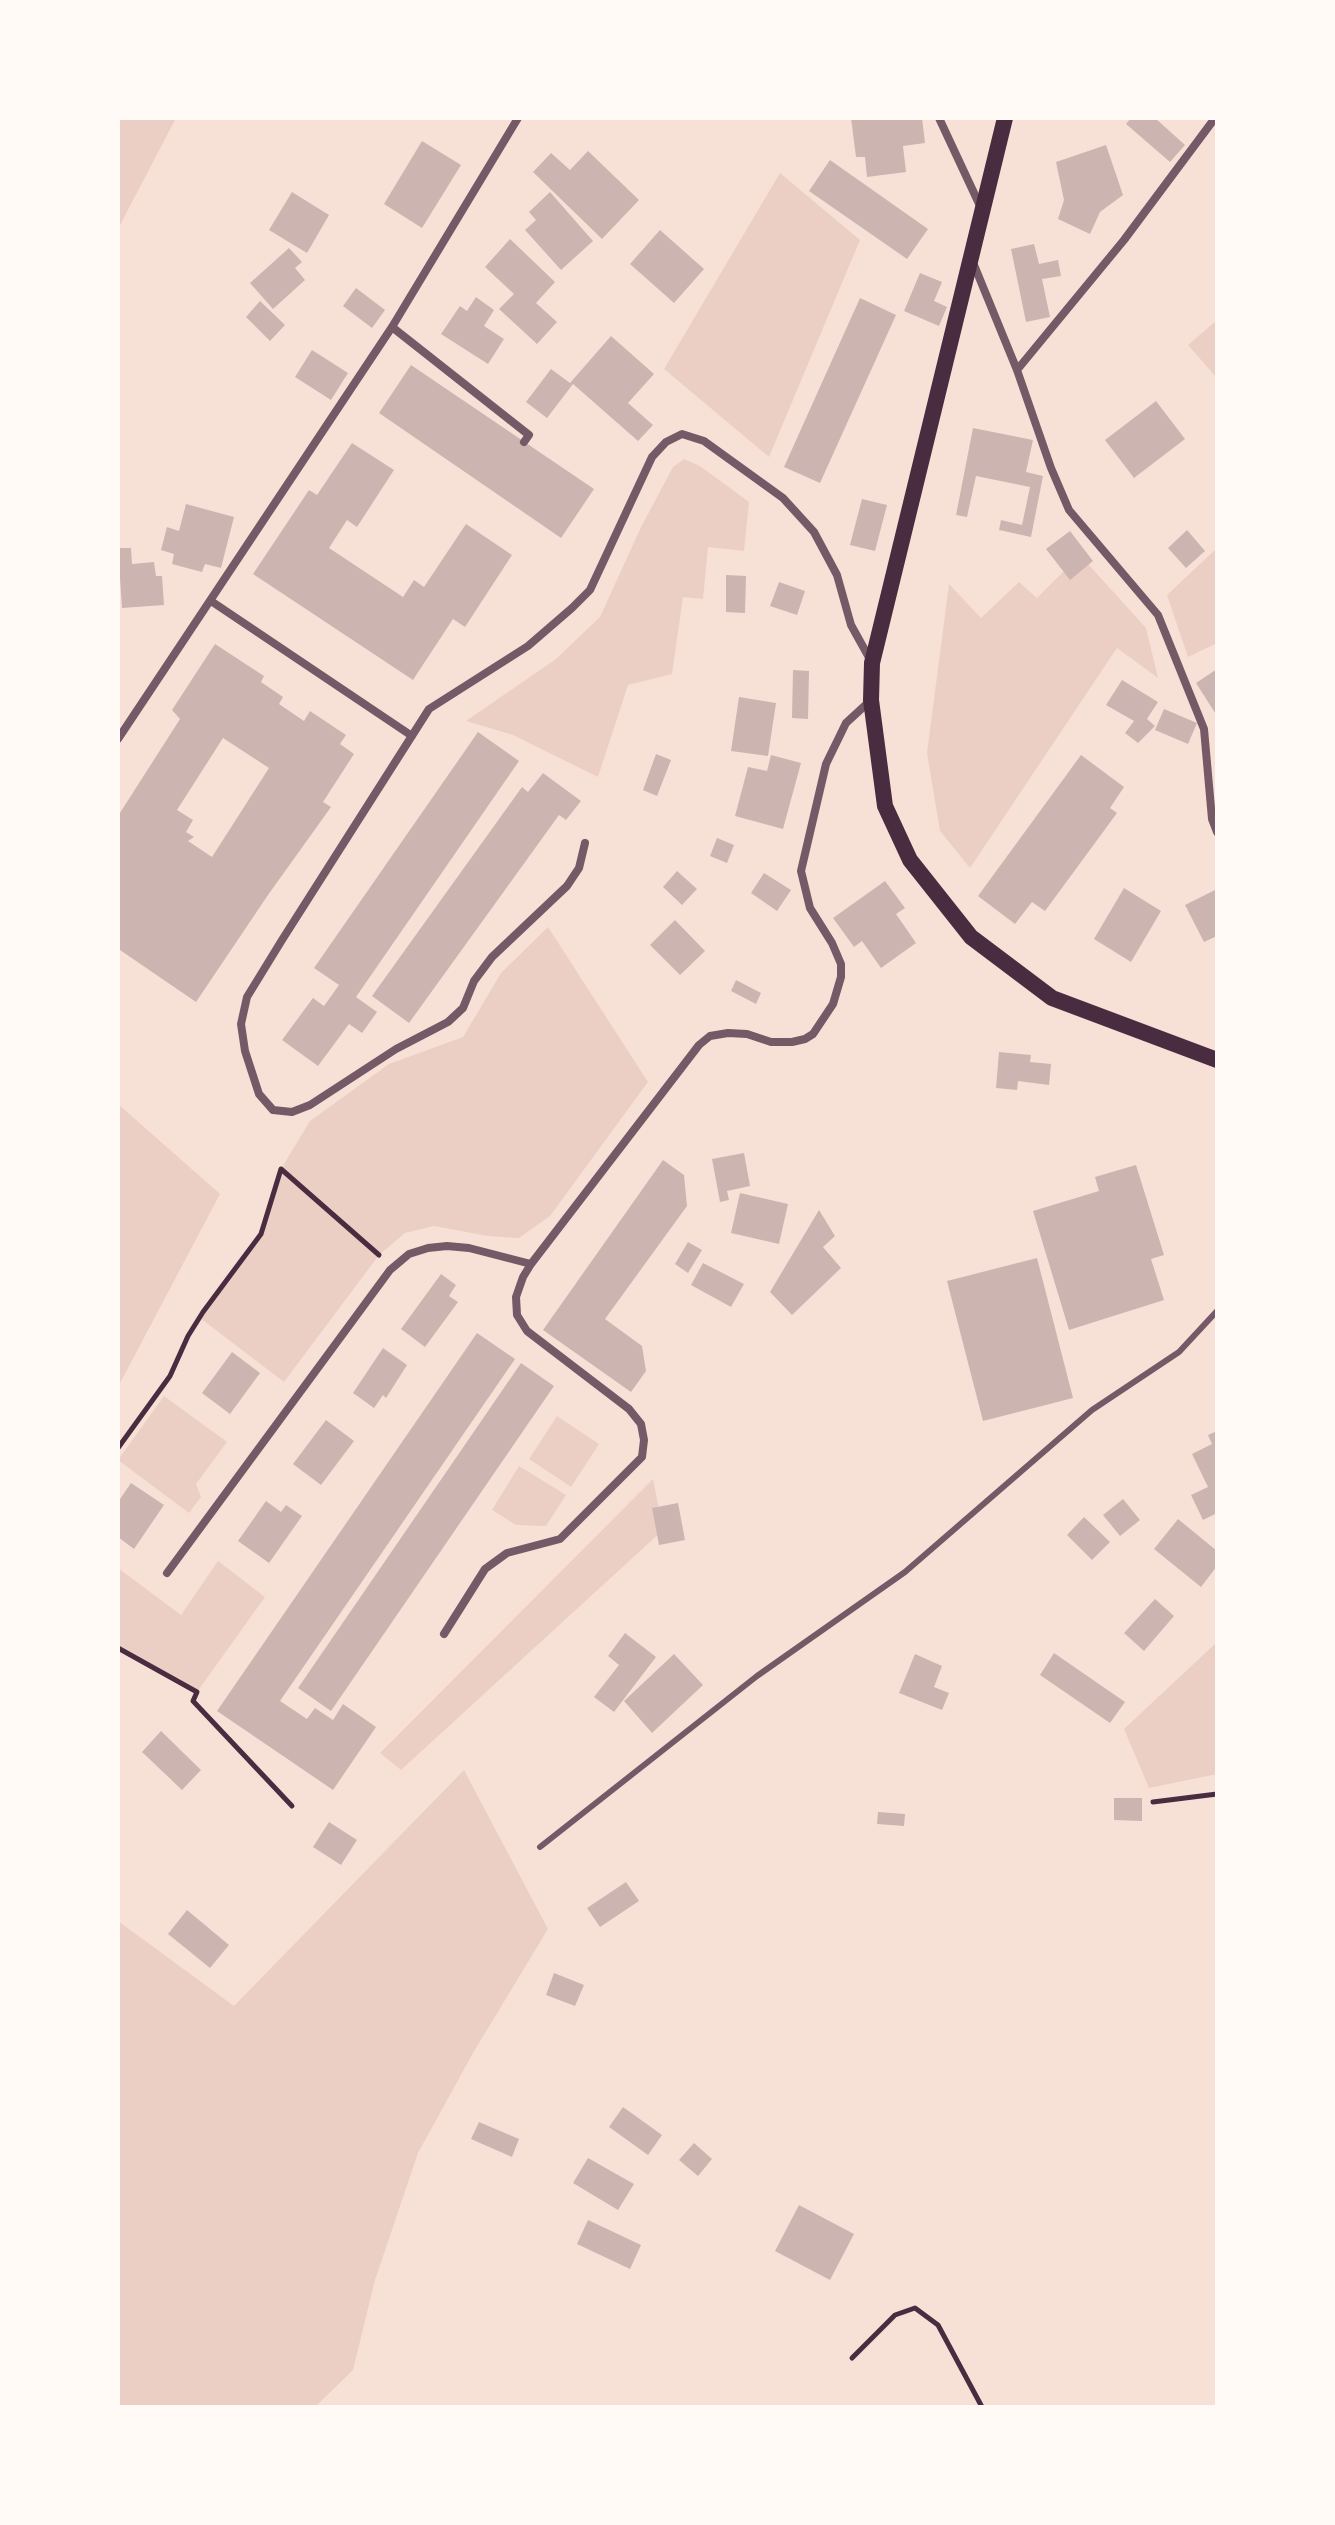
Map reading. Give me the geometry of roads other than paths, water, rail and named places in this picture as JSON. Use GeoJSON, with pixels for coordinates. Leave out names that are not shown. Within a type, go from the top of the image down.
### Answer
{"type":"FeatureCollection","features":[{"type":"Feature","properties":{"kind":"main road"},"geometry":{"type":"LineString","coordinates":[[1005,118],[872,663],[871,700],[885,806],[910,860],[971,937],[1052,998],[1217,1060]]}},
{"type":"Feature","properties":{"kind":"street"},"geometry":{"type":"LineString","coordinates":[[118,739],[392,327],[518,118]]}},
{"type":"Feature","properties":{"kind":"street"},"geometry":{"type":"LineString","coordinates":[[939,118],[983,212]]}},
{"type":"Feature","properties":{"kind":"street"},"geometry":{"type":"LineString","coordinates":[[1017,370],[1124,240],[1215,118]]}},
{"type":"Feature","properties":{"kind":"street"},"geometry":{"type":"LineString","coordinates":[[972,259],[1069,510],[1158,615],[1204,729],[1212,819],[1217,832]]}},
{"type":"Feature","properties":{"kind":"street"},"geometry":{"type":"LineString","coordinates":[[392,327],[529,435],[524,442]]}},
{"type":"Feature","properties":{"kind":"street"},"geometry":{"type":"LineString","coordinates":[[585,843],[579,868],[567,886],[492,957],[474,981],[463,1008],[448,1022],[396,1049],[310,1105],[292,1112],[273,1110],[259,1094],[245,1051],[241,1024],[247,997],[429,709],[528,646],[590,590],[652,457],[666,442],[682,434],[704,441],[783,498],[814,532],[837,575],[851,625],[872,663]]}},
{"type":"Feature","properties":{"kind":"street"},"geometry":{"type":"LineString","coordinates":[[211,601],[412,736]]}},
{"type":"Feature","properties":{"kind":"street"},"geometry":{"type":"LineString","coordinates":[[444,1634],[485,1569],[507,1553],[560,1539],[642,1457],[644,1440],[641,1424],[629,1409],[527,1331],[517,1315],[516,1297],[531,1264],[699,1045],[710,1036],[728,1033],[747,1034],[771,1042],[805,1039],[813,1034],[833,1004],[841,977],[841,964],[810,908],[801,871],[826,764],[846,723],[871,700]]}},
{"type":"Feature","properties":{"kind":"street"},"geometry":{"type":"LineString","coordinates":[[167,1573],[390,1270],[409,1254],[447,1246],[469,1248],[531,1264]]}},
{"type":"Feature","properties":{"kind":"lane"},"geometry":{"type":"LineString","coordinates":[[540,1847],[757,1676],[905,1572],[1092,1410],[1179,1352],[1217,1311]]}}]}
